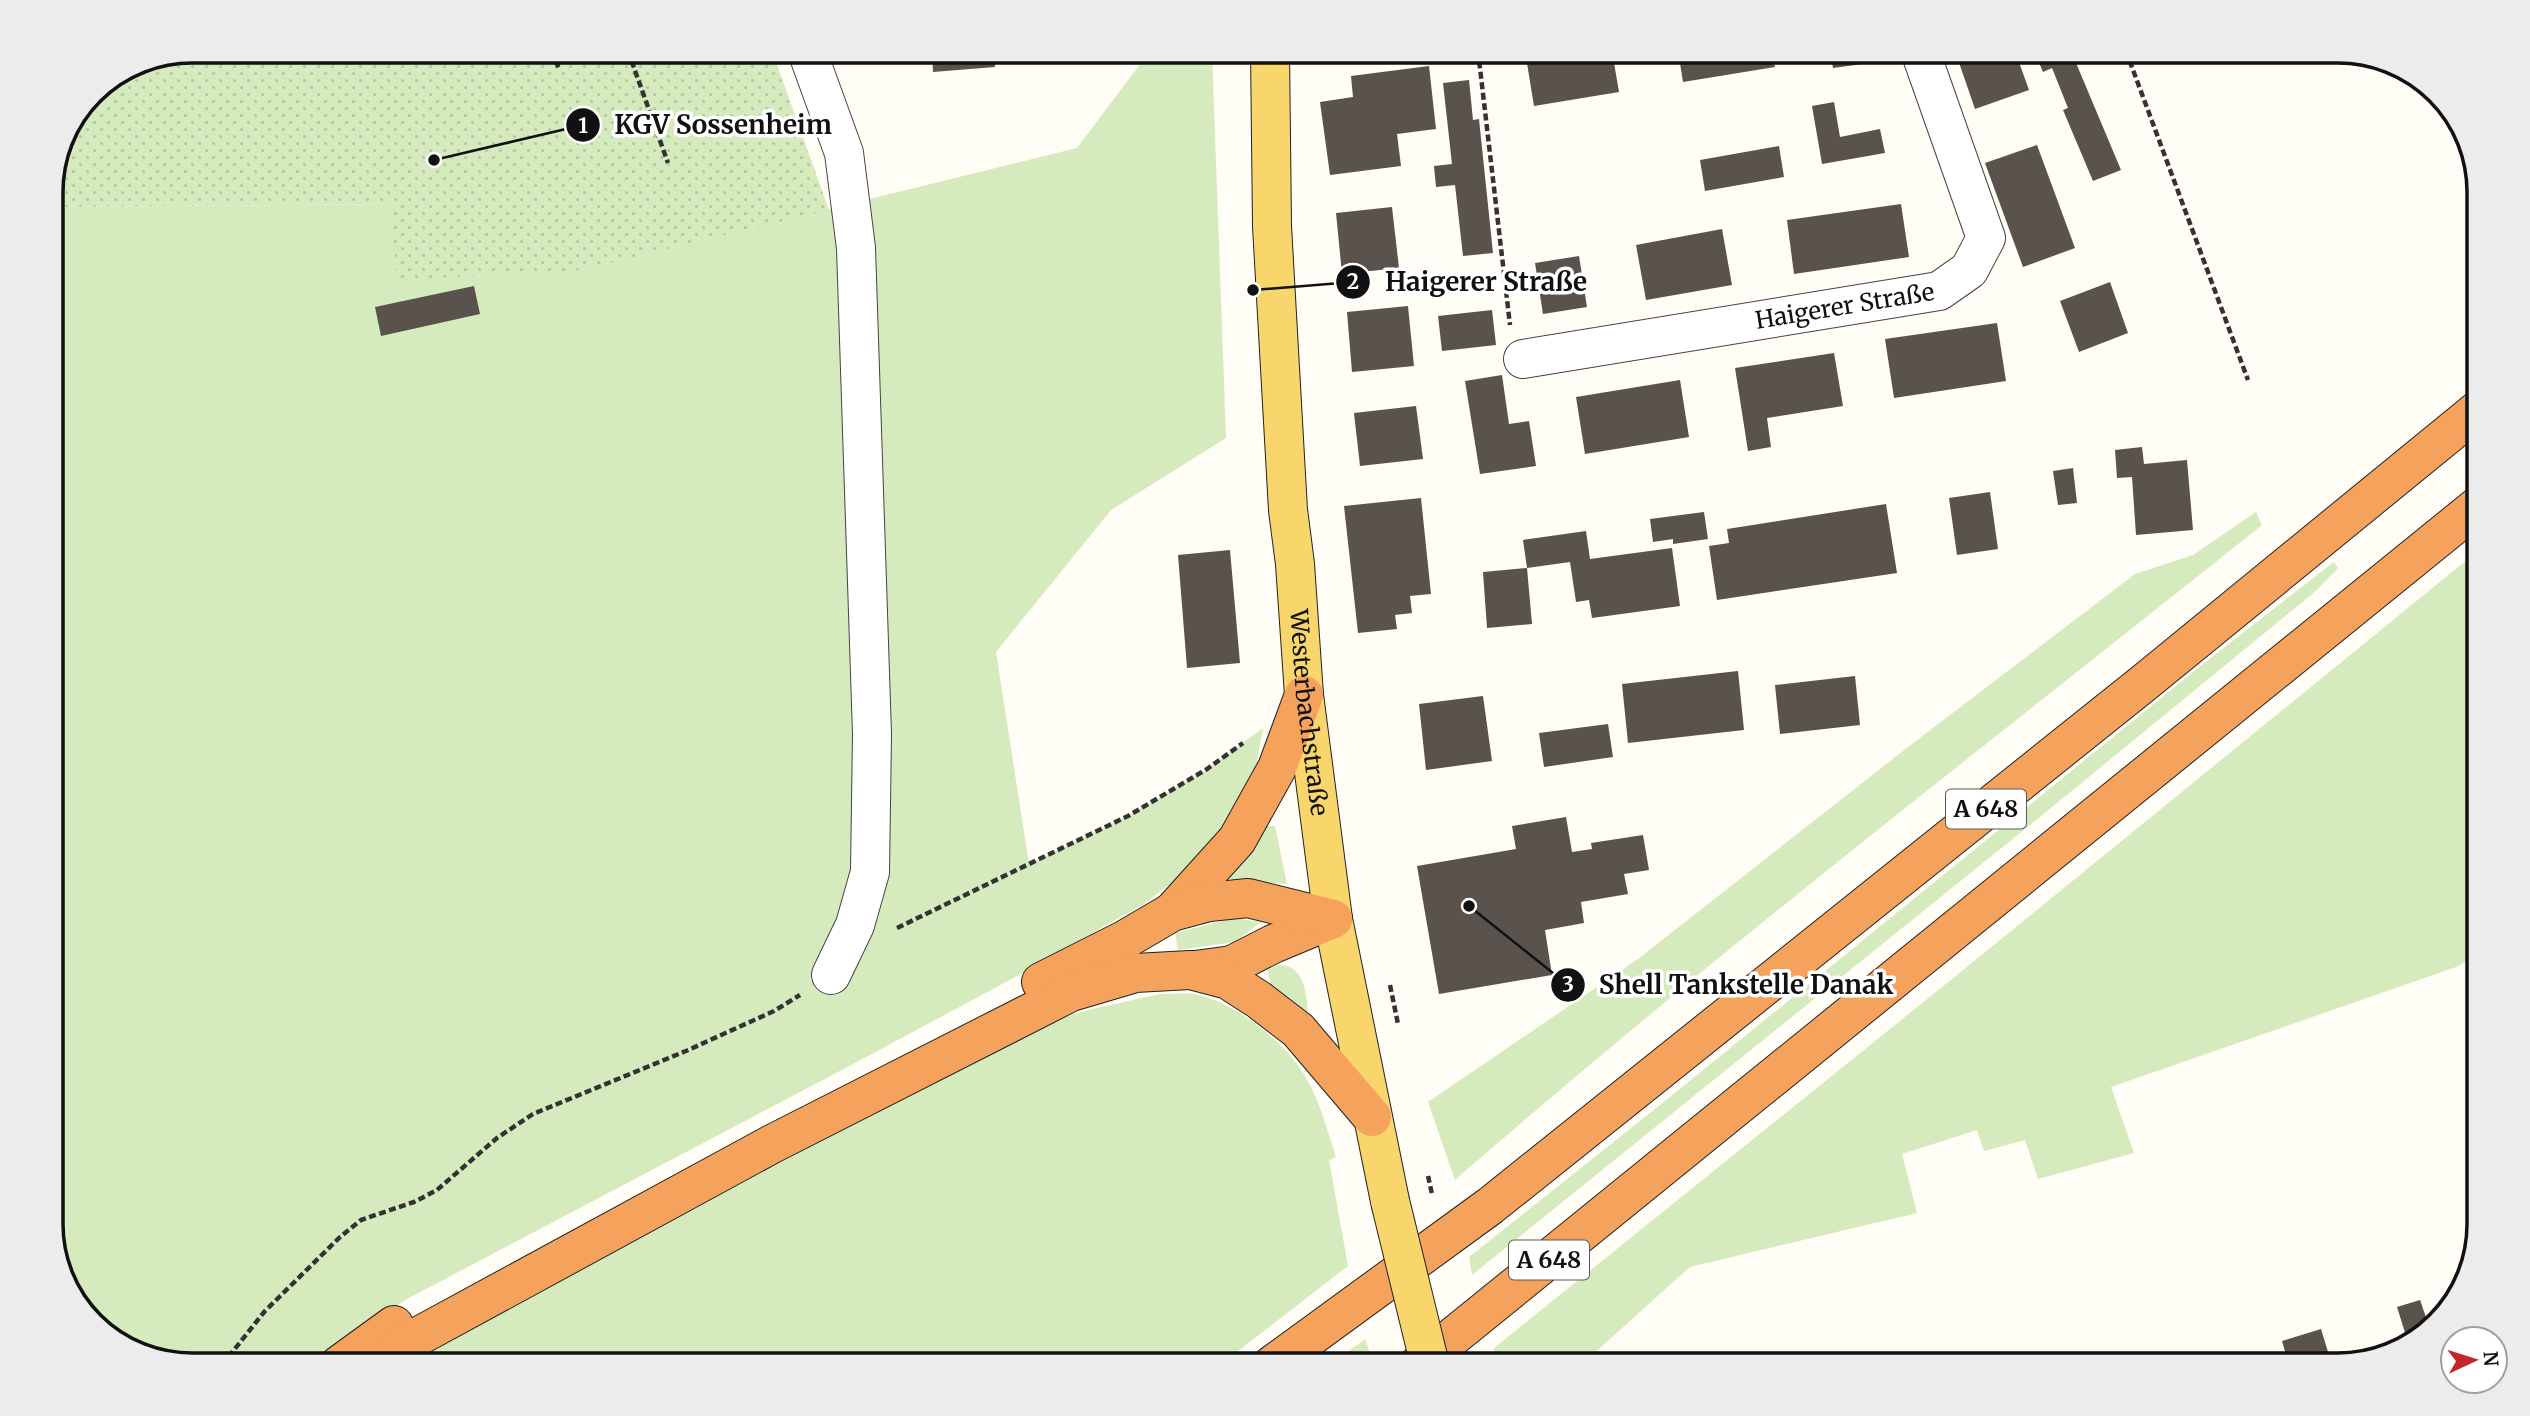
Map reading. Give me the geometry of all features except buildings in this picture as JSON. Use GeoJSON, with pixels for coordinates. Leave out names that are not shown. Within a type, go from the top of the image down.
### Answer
{"type":"FeatureCollection","features":[{"type":"Feature","properties":{"kind":"highway","name":"A 648"},"geometry":{"type":"LineString","coordinates":[[1288,1353],[1490,1206],[2145,682],[2467,419]]}},
{"type":"Feature","properties":{"kind":"highway","name":"A 648"},"geometry":{"type":"LineString","coordinates":[[1433,1353],[2467,515]]}},
{"type":"Feature","properties":{"kind":"highway"},"geometry":{"type":"LineString","coordinates":[[1172,912],[1237,840],[1277,768],[1304,695]]}},
{"type":"Feature","properties":{"kind":"highway"},"geometry":{"type":"LineString","coordinates":[[356,1353],[438,1298],[785,1113],[1126,939],[1172,912],[1209,902],[1248,898],[1333,919]]}},
{"type":"Feature","properties":{"kind":"highway"},"geometry":{"type":"LineString","coordinates":[[394,1353],[417,1337],[772,1144],[1071,992],[1135,973],[1232,965],[1273,944],[1333,919]]}},
{"type":"Feature","properties":{"kind":"highway"},"geometry":{"type":"LineString","coordinates":[[1191,970],[1228,980],[1298,1030],[1372,1117]]}},
{"type":"Feature","properties":{"kind":"main road","name":"Westerbachstraße"},"geometry":{"type":"LineString","coordinates":[[1270,63],[1272,226],[1288,510],[1295,564],[1304,695],[1333,919],[1372,1117],[1427,1353]]}},
{"type":"Feature","properties":{"kind":"street"},"geometry":{"type":"LineString","coordinates":[[811,63],[844,153],[856,248],[872,720],[870,872],[855,925],[831,975]]}},
{"type":"Feature","properties":{"kind":"street","name":"Haigerer Straße"},"geometry":{"type":"LineString","coordinates":[[1523,359],[1939,291],[1969,270],[1986,238],[1924,63]]}},
{"type":"Feature","properties":{"kind":"path"},"geometry":{"type":"LineString","coordinates":[[557,63],[559,69]]}},
{"type":"Feature","properties":{"kind":"path"},"geometry":{"type":"LineString","coordinates":[[632,63],[668,163]]}},
{"type":"Feature","properties":{"kind":"path"},"geometry":{"type":"LineString","coordinates":[[1479,63],[1510,325],[1523,359]]}},
{"type":"Feature","properties":{"kind":"path"},"geometry":{"type":"LineString","coordinates":[[2130,63],[2248,380]]}},
{"type":"Feature","properties":{"kind":"path"},"geometry":{"type":"LineString","coordinates":[[887,935],[898,927],[1128,816],[1207,769],[1252,736]]}},
{"type":"Feature","properties":{"kind":"path"},"geometry":{"type":"LineString","coordinates":[[232,1353],[265,1311],[340,1237],[362,1220],[437,1191],[497,1138],[533,1114],[686,1051],[774,1011],[831,975]]}},
{"type":"Feature","properties":{"kind":"path"},"geometry":{"type":"LineString","coordinates":[[1389,981],[1400,1032]]}},
{"type":"Feature","properties":{"kind":"path"},"geometry":{"type":"LineString","coordinates":[[1425,1163],[1428,1176]]}},
{"type":"Feature","properties":{"kind":"green space"},"geometry":{"type":"Polygon","coordinates":[[[776,63],[829,210],[581,270],[397,280],[391,204],[63,207],[63,184],[73,143],[80,127],[95,107],[127,80],[167,65],[776,63]]]}},
{"type":"Feature","properties":{"kind":"green space"},"geometry":{"type":"Polygon","coordinates":[[[1141,63],[1212,63],[1226,438],[1111,510],[996,652],[1029,864],[1128,816],[1210,767],[1263,728],[1255,772],[1238,814],[1182,875],[1145,903],[1019,975],[855,1063],[407,1299],[326,1353],[175,1352],[143,1343],[113,1326],[90,1303],[80,1288],[65,1249],[63,1232],[63,207],[391,204],[581,270],[1077,148],[1141,63]]]}},
{"type":"Feature","properties":{"kind":"green space"},"geometry":{"type":"Polygon","coordinates":[[[2256,512],[2262,525],[1855,848],[1653,1012],[1455,1180],[1428,1102],[1638,959],[1908,747],[2135,574],[2193,555],[2256,512]]]}},
{"type":"Feature","properties":{"kind":"green space"},"geometry":{"type":"Polygon","coordinates":[[[2467,560],[2467,960],[2459,966],[2111,1087],[2134,1153],[2038,1179],[2025,1140],[1984,1151],[1977,1130],[1902,1154],[1917,1213],[1690,1267],[1594,1353],[1494,1353],[1494,1348],[2467,560]]]}},
{"type":"Feature","properties":{"kind":"green space"},"geometry":{"type":"Polygon","coordinates":[[[2334,562],[2338,568],[2317,590],[1472,1275],[1469,1257],[2203,664],[2334,562]]]}},
{"type":"Feature","properties":{"kind":"green space"},"geometry":{"type":"Polygon","coordinates":[[[1265,826],[1275,826],[1287,884],[1232,880],[1229,875],[1249,856],[1265,826]]]}},
{"type":"Feature","properties":{"kind":"green space"},"geometry":{"type":"Polygon","coordinates":[[[1234,918],[1261,922],[1235,942],[1178,950],[1175,933],[1234,918]]]}},
{"type":"Feature","properties":{"kind":"green space"},"geometry":{"type":"Polygon","coordinates":[[[1278,965],[1287,966],[1299,975],[1305,989],[1308,1013],[1281,997],[1272,986],[1268,970],[1278,965]]]}},
{"type":"Feature","properties":{"kind":"green space"},"geometry":{"type":"Polygon","coordinates":[[[1160,994],[1193,994],[1224,1005],[1256,1024],[1285,1050],[1305,1076],[1323,1116],[1336,1157],[1329,1160],[1348,1266],[1236,1353],[419,1353],[456,1329],[1033,1026],[1160,994]]]}},
{"type":"Feature","properties":{"kind":"green space"},"geometry":{"type":"Polygon","coordinates":[[[1365,1339],[1370,1353],[1346,1353],[1365,1339]]]}},
{"type":"Feature","properties":{"kind":"place","name":"KGV Sossenheim"},"geometry":{"type":"Point","coordinates":[434,160]}},
{"type":"Feature","properties":{"kind":"place","name":"Haigerer Straße"},"geometry":{"type":"Point","coordinates":[1253,290]}},
{"type":"Feature","properties":{"kind":"place","name":"Shell Tankstelle Danak"},"geometry":{"type":"Point","coordinates":[1469,906]}}]}
